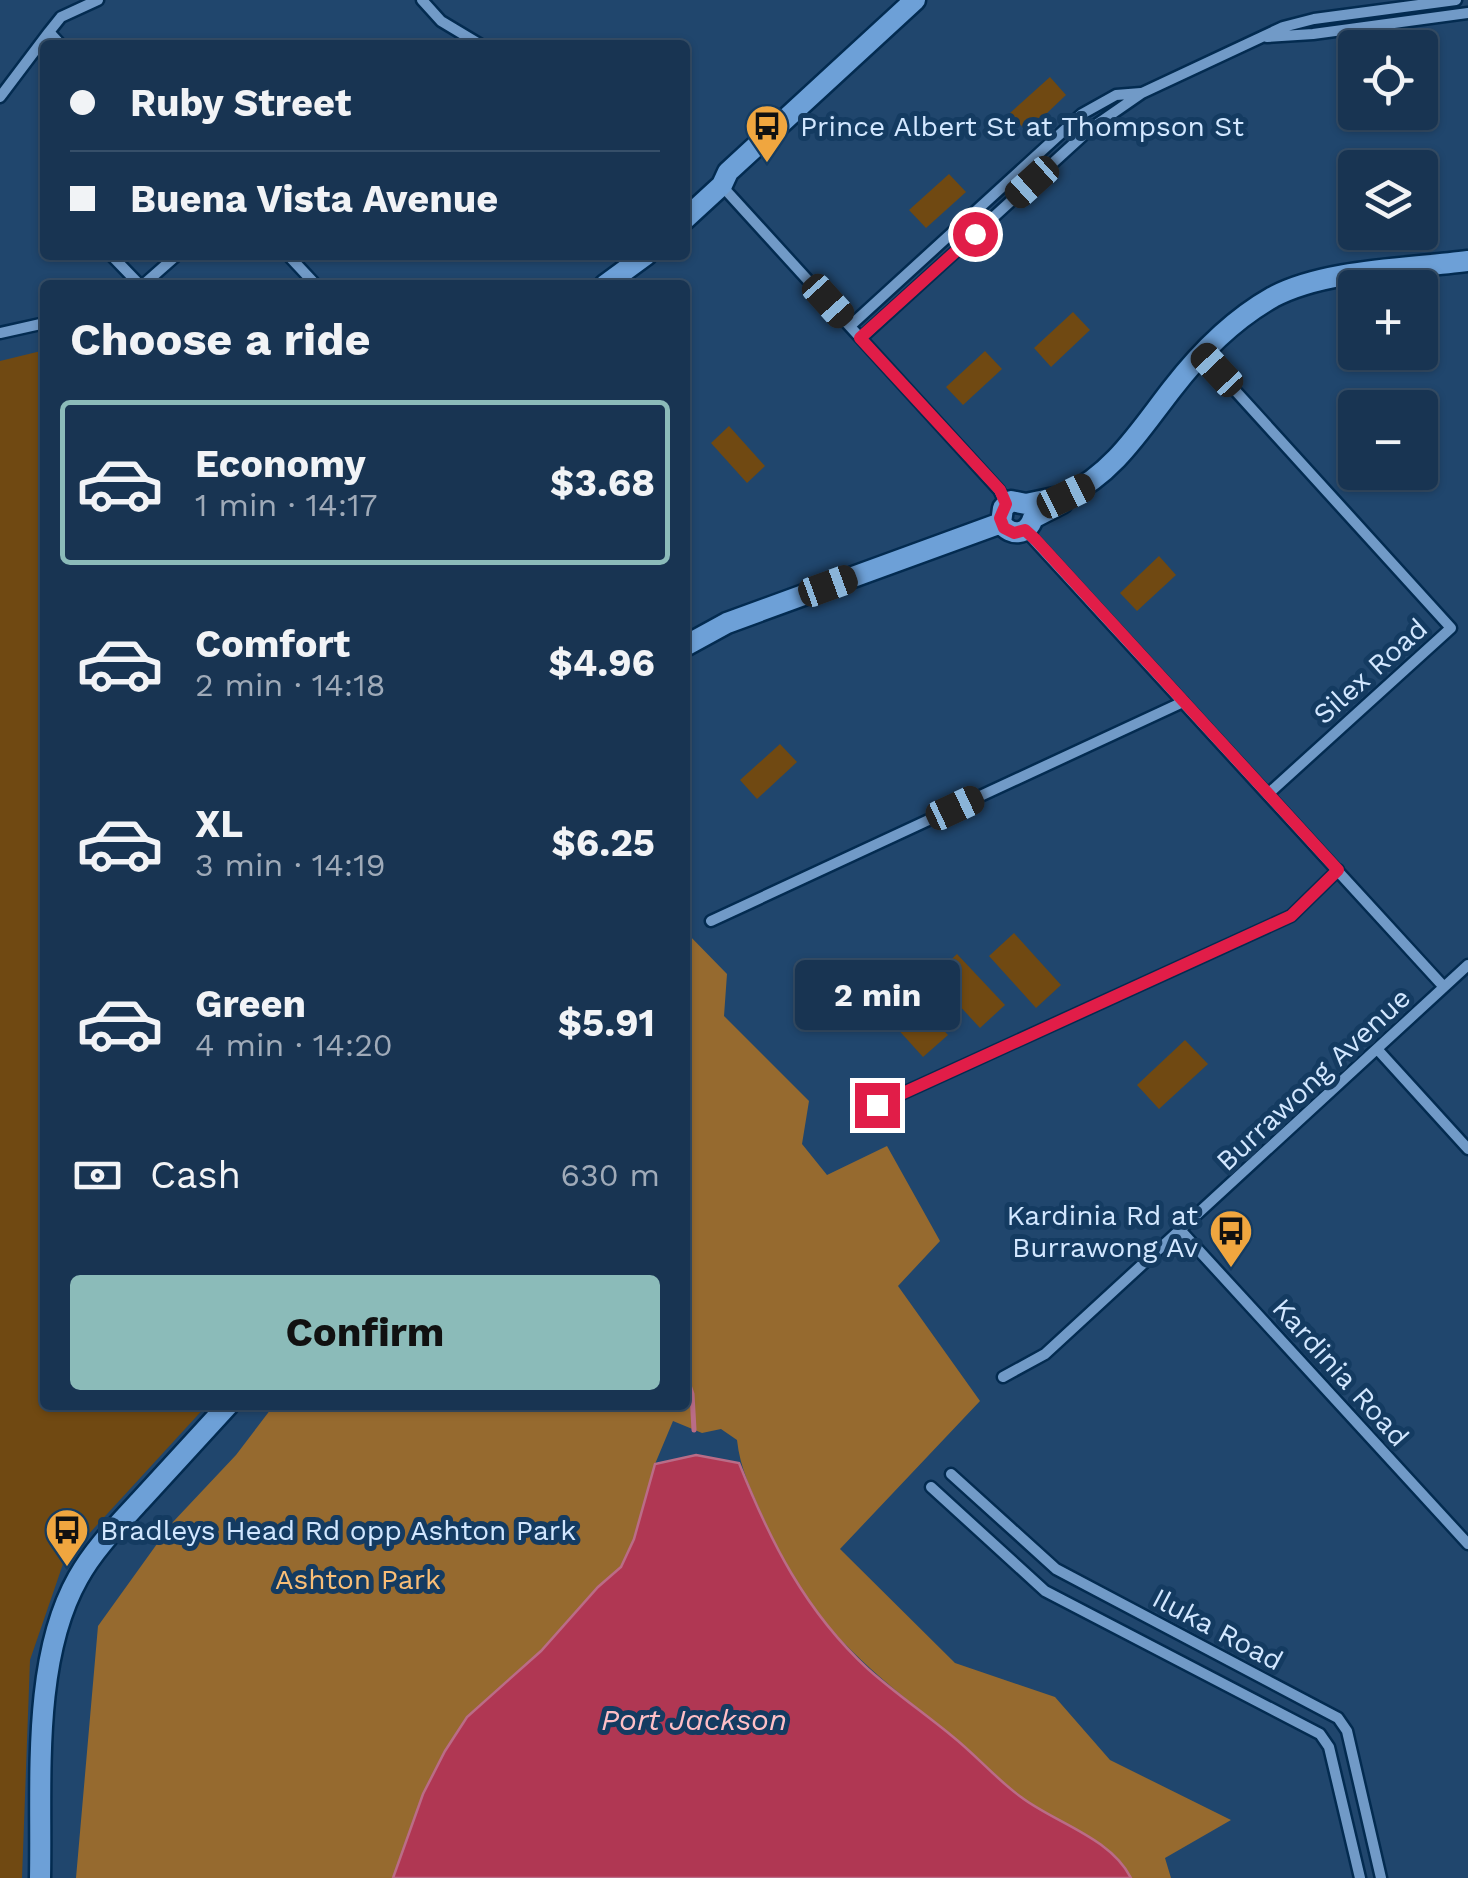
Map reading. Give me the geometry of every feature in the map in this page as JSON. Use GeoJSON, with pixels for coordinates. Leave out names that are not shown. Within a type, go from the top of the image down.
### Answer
{"type":"FeatureCollection","features":[{"type":"Feature","properties":{"kind":"main road"},"geometry":{"type":"LineString","coordinates":[[690,214],[722,185],[728,172],[915,0]]}},
{"type":"Feature","properties":{"kind":"main road"},"geometry":{"type":"LineString","coordinates":[[722,185],[736,180],[933,0]]}},
{"type":"Feature","properties":{"kind":"main road"},"geometry":{"type":"LineString","coordinates":[[611,280],[640,260]]}},
{"type":"Feature","properties":{"kind":"main road"},"geometry":{"type":"LineString","coordinates":[[626,280],[641,260]]}},
{"type":"Feature","properties":{"kind":"main road"},"geometry":{"type":"LineString","coordinates":[[690,643],[727,623],[1018,516],[1058,495],[1066,496],[1105,473],[1202,354],[1245,316],[1289,290],[1356,275],[1468,261]]}},
{"type":"Feature","properties":{"kind":"main road"},"geometry":{"type":"LineString","coordinates":[[40,1878],[46,1702],[54,1643],[68,1600],[102,1543],[223,1410]]}},
{"type":"Feature","properties":{"kind":"street"},"geometry":{"type":"LineString","coordinates":[[43,40],[61,16],[98,0]]}},
{"type":"Feature","properties":{"kind":"street"},"geometry":{"type":"LineString","coordinates":[[422,0],[441,21],[473,40]]}},
{"type":"Feature","properties":{"kind":"street"},"geometry":{"type":"LineString","coordinates":[[860,338],[1090,129],[1142,92],[1256,38],[1314,18],[1456,0]]}},
{"type":"Feature","properties":{"kind":"street"},"geometry":{"type":"LineString","coordinates":[[1256,38],[1468,14]]}},
{"type":"Feature","properties":{"kind":"street"},"geometry":{"type":"LineString","coordinates":[[49,32],[56,40]]}},
{"type":"Feature","properties":{"kind":"street"},"geometry":{"type":"LineString","coordinates":[[0,96],[40,44]]}},
{"type":"Feature","properties":{"kind":"street"},"geometry":{"type":"LineString","coordinates":[[850,326],[1082,114],[1116,96],[1142,92]]}},
{"type":"Feature","properties":{"kind":"street"},"geometry":{"type":"LineString","coordinates":[[722,185],[1000,490],[1018,516],[1183,702],[1444,987]]}},
{"type":"Feature","properties":{"kind":"street"},"geometry":{"type":"LineString","coordinates":[[117,260],[137,280]]}},
{"type":"Feature","properties":{"kind":"street"},"geometry":{"type":"LineString","coordinates":[[148,280],[171,260]]}},
{"type":"Feature","properties":{"kind":"street"},"geometry":{"type":"LineString","coordinates":[[293,260],[311,280]]}},
{"type":"Feature","properties":{"kind":"street"},"geometry":{"type":"LineString","coordinates":[[0,334],[40,324]]}},
{"type":"Feature","properties":{"kind":"street","name":"Silex Road"},"geometry":{"type":"LineString","coordinates":[[1202,354],[1451,628],[1268,794]]}},
{"type":"Feature","properties":{"kind":"street"},"geometry":{"type":"LineString","coordinates":[[711,921],[1183,702]]}},
{"type":"Feature","properties":{"kind":"street"},"geometry":{"type":"LineString","coordinates":[[877,1105],[1291,916],[1338,870]]}},
{"type":"Feature","properties":{"kind":"street","name":"Burrawong Avenue"},"geometry":{"type":"LineString","coordinates":[[1003,1377],[1045,1354],[1468,965]]}},
{"type":"Feature","properties":{"kind":"street"},"geometry":{"type":"LineString","coordinates":[[1378,1050],[1468,1149]]}},
{"type":"Feature","properties":{"kind":"street","name":"Kardinia Road"},"geometry":{"type":"LineString","coordinates":[[1181,1231],[1468,1544]]}},
{"type":"Feature","properties":{"kind":"street","name":"Iluka Road"},"geometry":{"type":"LineString","coordinates":[[950,1474],[1056,1569],[1338,1718],[1348,1731],[1381,1878]]}},
{"type":"Feature","properties":{"kind":"street","name":"Iluka Road"},"geometry":{"type":"LineString","coordinates":[[931,1487],[1045,1591],[1320,1734],[1328,1747],[1360,1878]]}},
{"type":"Feature","properties":{"kind":"shaded area"},"geometry":{"type":"Polygon","coordinates":[[[1050,77],[1066,95],[1027,132],[1010,113],[1050,77]]]}},
{"type":"Feature","properties":{"kind":"shaded area"},"geometry":{"type":"Polygon","coordinates":[[[949,174],[966,192],[926,228],[909,210],[949,174]]]}},
{"type":"Feature","properties":{"kind":"shaded area"},"geometry":{"type":"Polygon","coordinates":[[[1073,312],[1090,330],[1051,367],[1034,348],[1073,312]]]}},
{"type":"Feature","properties":{"kind":"shaded area"},"geometry":{"type":"Polygon","coordinates":[[[40,351],[40,1410],[202,1410],[64,1561],[30,1660],[22,1878],[0,1878],[0,361],[40,351]]]}},
{"type":"Feature","properties":{"kind":"shaded area"},"geometry":{"type":"Polygon","coordinates":[[[985,351],[1002,369],[963,405],[946,387],[985,351]]]}},
{"type":"Feature","properties":{"kind":"shaded area"},"geometry":{"type":"Polygon","coordinates":[[[729,426],[765,466],[747,483],[711,443],[729,426]]]}},
{"type":"Feature","properties":{"kind":"shaded area"},"geometry":{"type":"Polygon","coordinates":[[[1159,556],[1176,575],[1137,611],[1120,593],[1159,556]]]}},
{"type":"Feature","properties":{"kind":"shaded area"},"geometry":{"type":"Polygon","coordinates":[[[780,744],[797,762],[757,799],[740,780],[780,744]]]}},
{"type":"Feature","properties":{"kind":"shaded area"},"geometry":{"type":"Polygon","coordinates":[[[1014,933],[1061,985],[1036,1008],[989,956],[1014,933]]]}},
{"type":"Feature","properties":{"kind":"shaded area"},"geometry":{"type":"Polygon","coordinates":[[[957,954],[1005,1005],[980,1028],[933,977],[957,954]]]}},
{"type":"Feature","properties":{"kind":"shaded area"},"geometry":{"type":"Polygon","coordinates":[[[898,981],[948,1035],[923,1057],[874,1003],[898,981]]]}},
{"type":"Feature","properties":{"kind":"shaded area"},"geometry":{"type":"Polygon","coordinates":[[[1185,1040],[1208,1064],[1159,1109],[1137,1085],[1185,1040]]]}},
{"type":"Feature","properties":{"kind":"green space","name":"Ashton Park"},"geometry":{"type":"Polygon","coordinates":[[[690,936],[727,974],[724,1016],[809,1101],[802,1144],[827,1175],[887,1146],[940,1241],[898,1286],[980,1401],[840,1549],[955,1663],[1055,1697],[1110,1760],[1231,1820],[1165,1858],[1171,1878],[1131,1878],[1098,1843],[1017,1795],[840,1639],[802,1594],[783,1562],[747,1480],[737,1440],[721,1429],[702,1433],[673,1421],[621,1567],[541,1651],[467,1717],[423,1794],[393,1878],[76,1878],[98,1626],[172,1523],[236,1455],[270,1410],[690,1410],[690,936]]]}},
{"type":"Feature","properties":{"kind":"water","name":"Port Jackson"},"geometry":{"type":"Polygon","coordinates":[[[696,1455],[739,1463],[791,1574],[826,1623],[868,1669],[1021,1797],[1110,1852],[1131,1878],[393,1878],[423,1794],[467,1717],[541,1651],[621,1567],[634,1539],[655,1464],[696,1455]]]}},
{"type":"Feature","properties":{"kind":"waterway"},"geometry":{"type":"LineString","coordinates":[[690,1388],[694,1430]]}},
{"type":"Feature","properties":{"kind":"place","name":"Prince Albert St at Thompson St"},"geometry":{"type":"Point","coordinates":[767,164]}},
{"type":"Feature","properties":{"kind":"place","name":"Kardinia Rd at Burrawong Av"},"geometry":{"type":"Point","coordinates":[1231,1269]}},
{"type":"Feature","properties":{"kind":"place","name":"Bradleys Head Rd opp Ashton Park"},"geometry":{"type":"Point","coordinates":[67,1568]}},
{"type":"Feature","properties":{"kind":"route"},"geometry":{"type":"LineString","coordinates":[[877,1105],[1291,916],[1338,870],[1036,540],[1025,530],[1014,533],[1004,528],[1000,512],[1006,504],[1000,490],[860,338],[975,234]]}}]}
